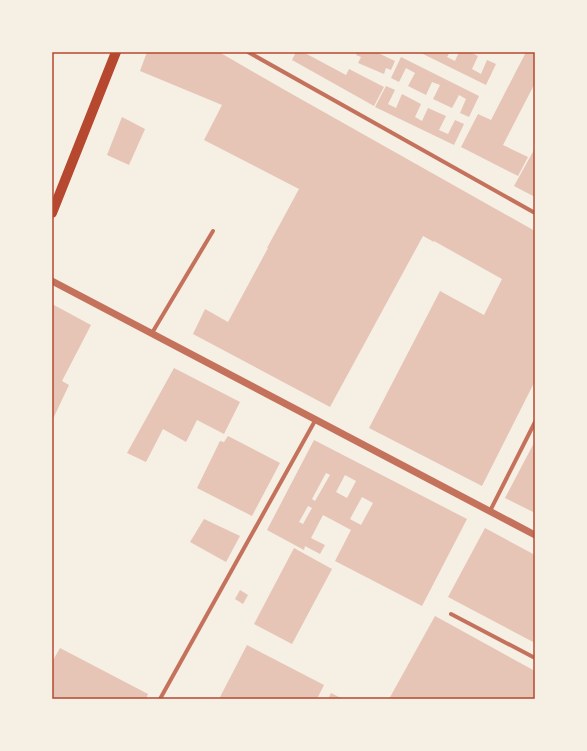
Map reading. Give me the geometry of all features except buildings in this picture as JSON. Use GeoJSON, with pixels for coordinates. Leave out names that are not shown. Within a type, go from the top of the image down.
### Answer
{"type":"FeatureCollection","features":[{"type":"Feature","properties":{"kind":"main road"},"geometry":{"type":"LineString","coordinates":[[52,213],[116,52]]}},
{"type":"Feature","properties":{"kind":"street"},"geometry":{"type":"LineString","coordinates":[[248,52],[535,213]]}},
{"type":"Feature","properties":{"kind":"street"},"geometry":{"type":"LineString","coordinates":[[152,333],[213,231]]}},
{"type":"Feature","properties":{"kind":"street"},"geometry":{"type":"LineString","coordinates":[[52,280],[535,535]]}},
{"type":"Feature","properties":{"kind":"street"},"geometry":{"type":"LineString","coordinates":[[160,699],[316,420]]}},
{"type":"Feature","properties":{"kind":"street"},"geometry":{"type":"LineString","coordinates":[[490,511],[535,422]]}},
{"type":"Feature","properties":{"kind":"street"},"geometry":{"type":"LineString","coordinates":[[451,614],[535,658]]}}]}
